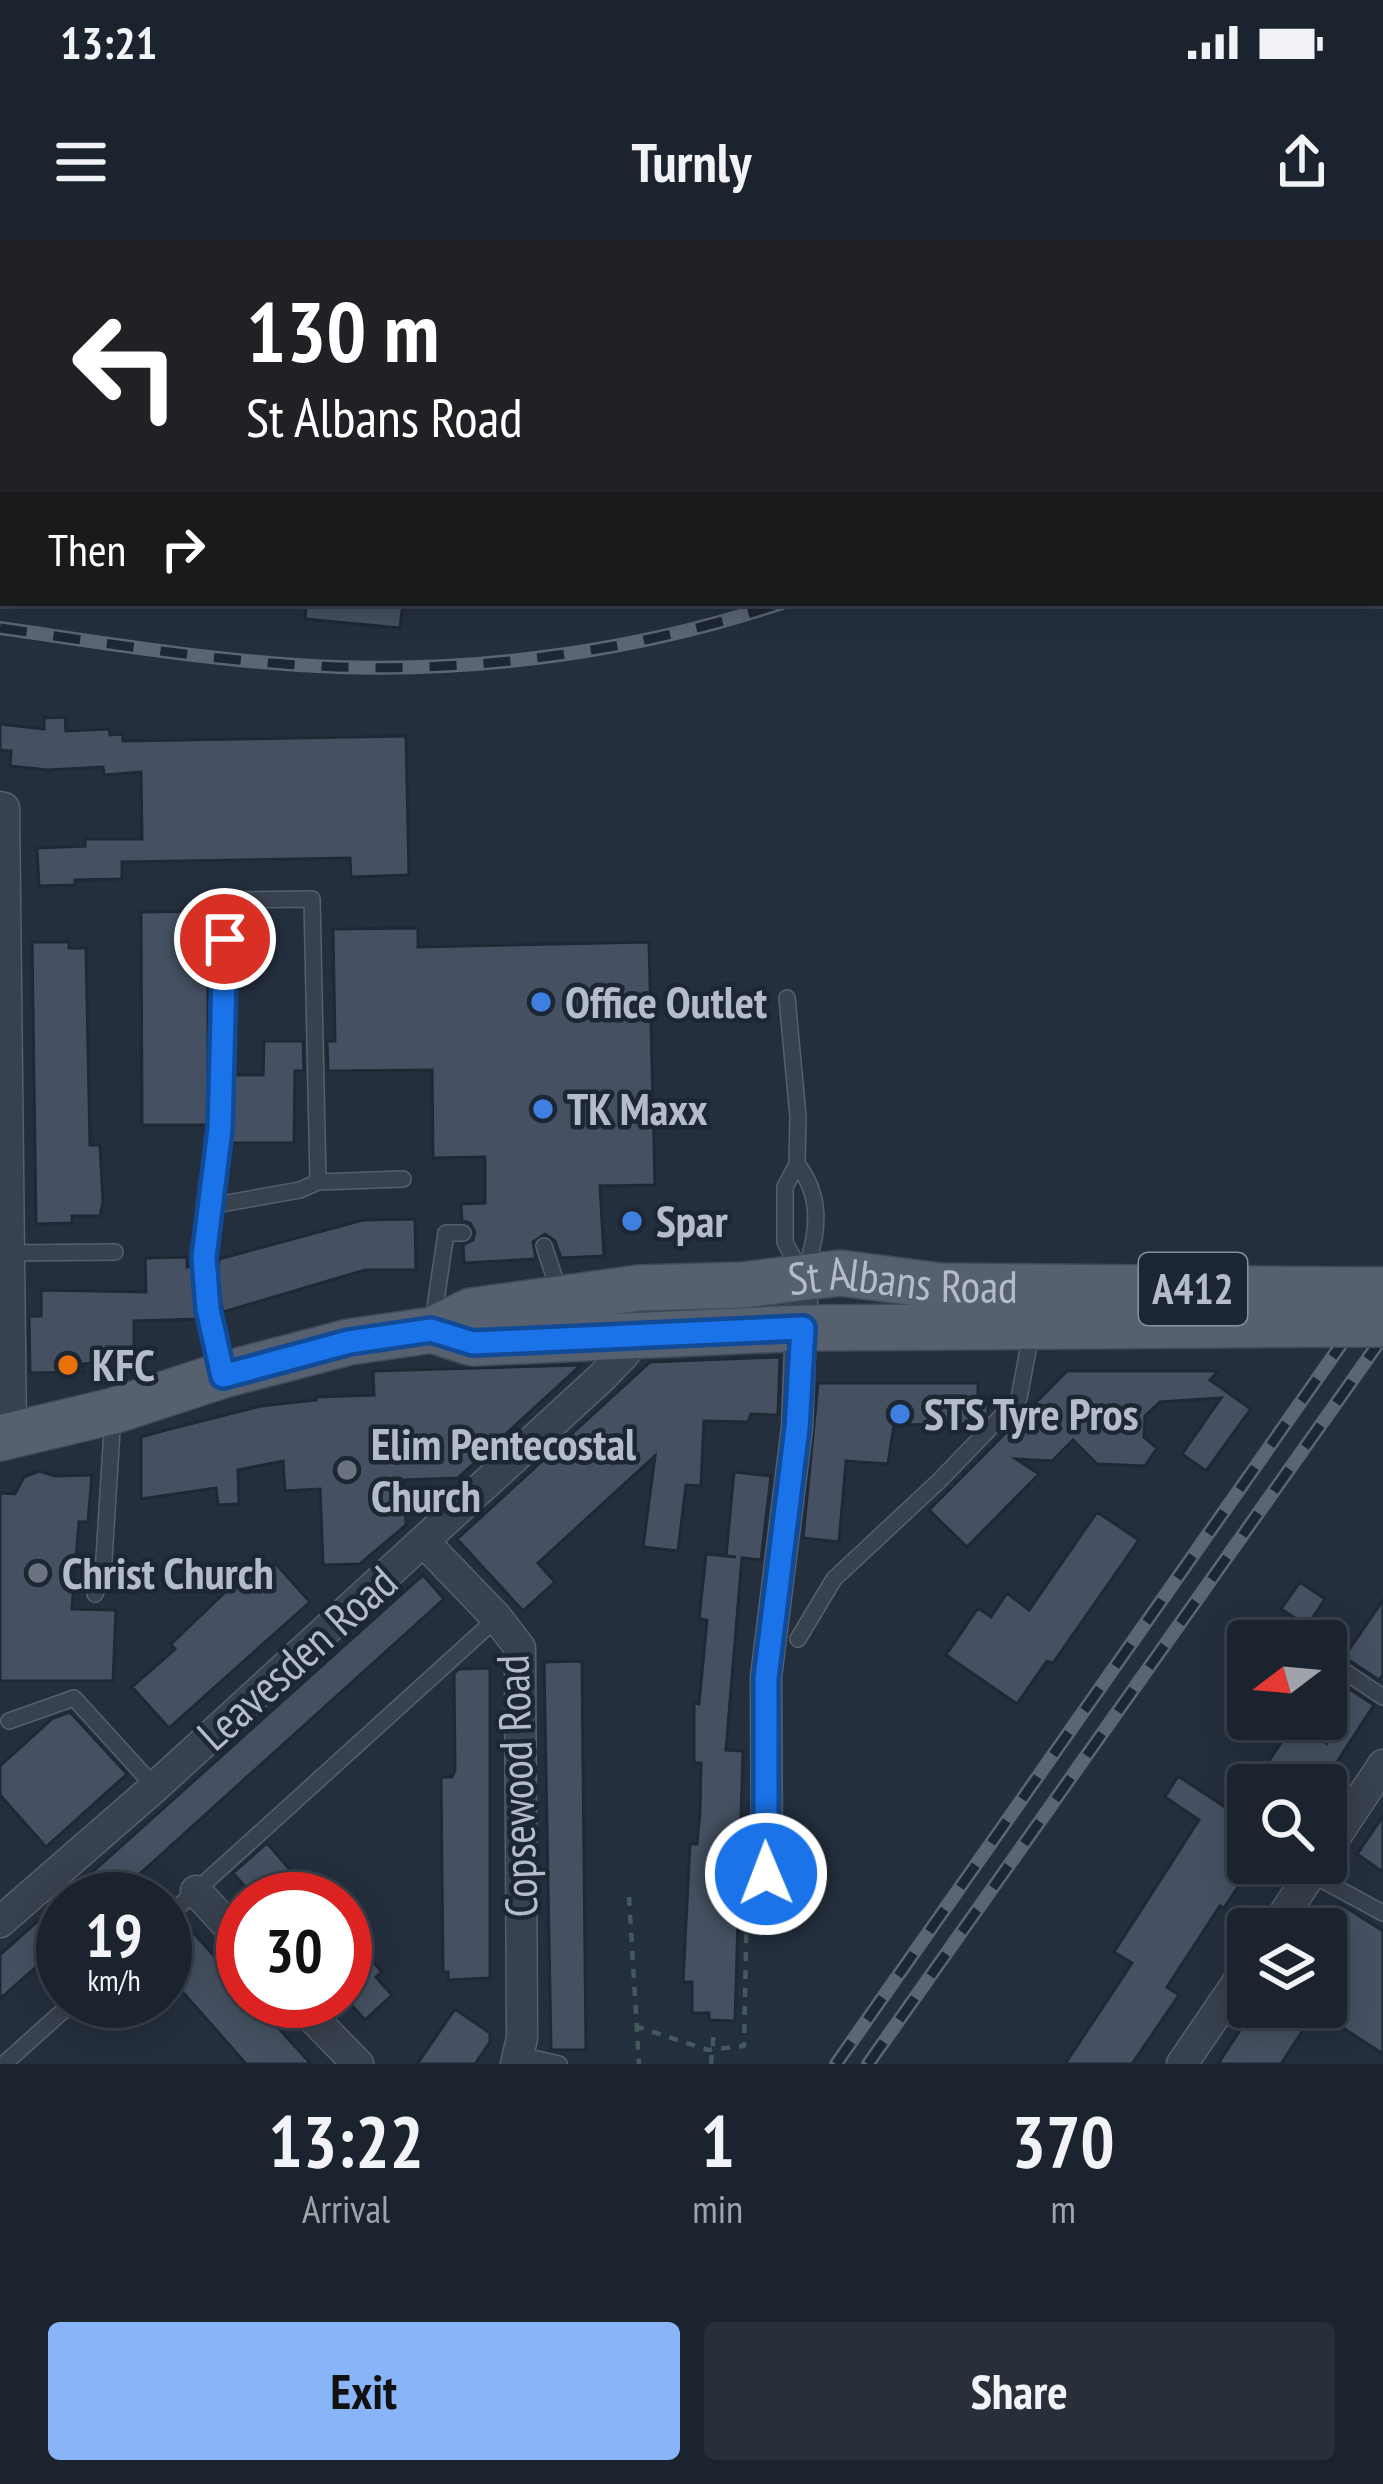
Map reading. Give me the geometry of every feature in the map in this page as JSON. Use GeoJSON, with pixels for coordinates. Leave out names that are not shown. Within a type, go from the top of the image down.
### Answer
{"type":"FeatureCollection","features":[{"type":"Feature","properties":{"kind":"main road","name":"St Albans Road"},"geometry":{"type":"LineString","coordinates":[[6,1437],[349,1342],[431,1330],[471,1311],[579,1295],[840,1274],[940,1286],[1033,1308]]}},
{"type":"Feature","properties":{"kind":"main road"},"geometry":{"type":"LineString","coordinates":[[579,1295],[618,1308],[630,1333]]}},
{"type":"Feature","properties":{"kind":"main road","name":"St Albans Road"},"geometry":{"type":"LineString","coordinates":[[431,1330],[473,1343],[803,1328],[1033,1308],[1356,1302],[1383,1324]]}},
{"type":"Feature","properties":{"kind":"street"},"geometry":{"type":"LineString","coordinates":[[0,807],[4,808],[6,1437]]}},
{"type":"Feature","properties":{"kind":"street"},"geometry":{"type":"LineString","coordinates":[[766,1874],[766,1678],[797,1428],[803,1277]]}},
{"type":"Feature","properties":{"kind":"street","name":"Leavesden Road"},"geometry":{"type":"LineString","coordinates":[[0,1922],[615,1364],[629,1346],[630,1333]]}},
{"type":"Feature","properties":{"kind":"street","name":"Copsewood Road"},"geometry":{"type":"LineString","coordinates":[[424,1542],[514,1636],[522,1659],[518,2060]]}},
{"type":"Feature","properties":{"kind":"street"},"geometry":{"type":"LineString","coordinates":[[1347,1820],[1383,1765]]}},
{"type":"Feature","properties":{"kind":"street"},"geometry":{"type":"LineString","coordinates":[[196,1891],[216,1913]]}},
{"type":"Feature","properties":{"kind":"street"},"geometry":{"type":"LineString","coordinates":[[1182,2064],[1227,1998]]}},
{"type":"Feature","properties":{"kind":"street"},"geometry":{"type":"LineString","coordinates":[[323,2028],[358,2064]]}},
{"type":"Feature","properties":{"kind":"lane"},"geometry":{"type":"LineString","coordinates":[[223,1376],[205,1285],[220,1129],[226,899],[312,899],[318,1182]]}},
{"type":"Feature","properties":{"kind":"lane"},"geometry":{"type":"LineString","coordinates":[[787,998],[798,1116],[797,1164],[785,1187],[785,1242],[803,1277]]}},
{"type":"Feature","properties":{"kind":"lane"},"geometry":{"type":"LineString","coordinates":[[797,1164],[813,1184],[815,1202],[816,1240],[803,1277]]}},
{"type":"Feature","properties":{"kind":"lane"},"geometry":{"type":"LineString","coordinates":[[210,1205],[300,1190],[318,1182],[403,1179]]}},
{"type":"Feature","properties":{"kind":"lane"},"geometry":{"type":"LineString","coordinates":[[431,1330],[446,1234],[463,1233]]}},
{"type":"Feature","properties":{"kind":"lane"},"geometry":{"type":"LineString","coordinates":[[544,1246],[579,1295]]}},
{"type":"Feature","properties":{"kind":"lane"},"geometry":{"type":"LineString","coordinates":[[7,1253],[115,1252]]}},
{"type":"Feature","properties":{"kind":"lane"},"geometry":{"type":"LineString","coordinates":[[798,1640],[834,1579],[940,1480],[1018,1398],[1030,1353],[1033,1308]]}},
{"type":"Feature","properties":{"kind":"lane"},"geometry":{"type":"LineString","coordinates":[[95,1594],[103,1575],[113,1411]]}},
{"type":"Feature","properties":{"kind":"lane"},"geometry":{"type":"LineString","coordinates":[[192,1895],[497,1618]]}},
{"type":"Feature","properties":{"kind":"lane"},"geometry":{"type":"LineString","coordinates":[[1347,1673],[1383,1697]]}},
{"type":"Feature","properties":{"kind":"lane"},"geometry":{"type":"LineString","coordinates":[[9,1721],[74,1698],[155,1786]]}},
{"type":"Feature","properties":{"kind":"lane"},"geometry":{"type":"LineString","coordinates":[[1346,1884],[1383,1913]]}},
{"type":"Feature","properties":{"kind":"lane"},"geometry":{"type":"LineString","coordinates":[[4,2064],[44,2028]]}},
{"type":"Feature","properties":{"kind":"lane"},"geometry":{"type":"LineString","coordinates":[[518,2060],[559,2064]]}},
{"type":"Feature","properties":{"kind":"path"},"geometry":{"type":"LineString","coordinates":[[635,2026],[713,2049],[743,2046],[747,1897],[766,1874]]}},
{"type":"Feature","properties":{"kind":"path"},"geometry":{"type":"LineString","coordinates":[[629,1897],[639,2064]]}},
{"type":"Feature","properties":{"kind":"path"},"geometry":{"type":"LineString","coordinates":[[711,2064],[714,2032]]}},
{"type":"Feature","properties":{"kind":"building"},"geometry":{"type":"Polygon","coordinates":[[[306,606],[403,606],[400,628],[305,619],[306,606]]]}},
{"type":"Feature","properties":{"kind":"building"},"geometry":{"type":"Polygon","coordinates":[[[65,717],[66,731],[109,729],[110,735],[123,734],[123,741],[406,736],[409,875],[351,877],[350,858],[122,862],[122,879],[39,886],[37,848],[85,846],[85,839],[142,839],[141,772],[104,775],[103,767],[10,766],[11,751],[0,750],[0,724],[44,729],[44,718],[65,717]]]}},
{"type":"Feature","properties":{"kind":"building"},"geometry":{"type":"Polygon","coordinates":[[[208,911],[208,1125],[142,1125],[141,912],[208,911]]]}},
{"type":"Feature","properties":{"kind":"building"},"geometry":{"type":"Polygon","coordinates":[[[418,928],[418,947],[649,942],[655,1185],[600,1186],[604,1256],[561,1258],[555,1241],[545,1234],[533,1242],[536,1259],[464,1263],[463,1245],[473,1240],[475,1232],[470,1223],[462,1221],[461,1204],[485,1203],[485,1157],[433,1158],[432,1070],[328,1071],[327,1041],[335,1041],[333,929],[418,928]]]}},
{"type":"Feature","properties":{"kind":"building"},"geometry":{"type":"Polygon","coordinates":[[[32,942],[69,942],[69,948],[86,948],[90,1145],[100,1145],[103,1201],[100,1216],[72,1216],[72,1223],[36,1224],[32,942]]]}},
{"type":"Feature","properties":{"kind":"building"},"geometry":{"type":"Polygon","coordinates":[[[264,1041],[303,1041],[304,1071],[295,1071],[294,1143],[231,1143],[233,1075],[263,1075],[264,1041]]]}},
{"type":"Feature","properties":{"kind":"building"},"geometry":{"type":"Polygon","coordinates":[[[415,1219],[416,1270],[365,1270],[223,1312],[217,1284],[219,1259],[363,1220],[415,1219]]]}},
{"type":"Feature","properties":{"kind":"building"},"geometry":{"type":"Polygon","coordinates":[[[187,1257],[187,1267],[194,1265],[200,1319],[134,1321],[134,1358],[83,1364],[84,1372],[30,1373],[29,1316],[41,1316],[41,1290],[146,1292],[145,1258],[187,1257]]]}},
{"type":"Feature","properties":{"kind":"building"},"geometry":{"type":"Polygon","coordinates":[[[780,1357],[778,1415],[751,1414],[748,1422],[704,1421],[701,1486],[686,1485],[678,1551],[643,1547],[655,1456],[538,1563],[555,1582],[523,1611],[457,1539],[650,1362],[780,1357]]]}},
{"type":"Feature","properties":{"kind":"building"},"geometry":{"type":"Polygon","coordinates":[[[581,1365],[458,1478],[404,1480],[406,1525],[360,1564],[323,1565],[320,1489],[285,1491],[283,1461],[238,1470],[239,1504],[218,1505],[216,1488],[141,1499],[141,1437],[261,1406],[316,1397],[374,1395],[373,1371],[581,1365]]]}},
{"type":"Feature","properties":{"kind":"building"},"geometry":{"type":"Polygon","coordinates":[[[1067,1371],[1218,1371],[1210,1380],[1251,1409],[1206,1471],[1182,1454],[1221,1398],[1160,1402],[1145,1416],[1144,1437],[1157,1448],[1145,1466],[1097,1464],[1073,1440],[1052,1461],[1016,1459],[1039,1474],[967,1547],[929,1510],[1067,1371]]]}},
{"type":"Feature","properties":{"kind":"building"},"geometry":{"type":"Polygon","coordinates":[[[818,1383],[978,1383],[978,1403],[988,1403],[988,1413],[977,1424],[894,1425],[888,1464],[846,1461],[839,1542],[803,1538],[818,1383]]]}},
{"type":"Feature","properties":{"kind":"building","name":"Christ Church"},"geometry":{"type":"Polygon","coordinates":[[[39,1471],[55,1476],[92,1475],[88,1522],[79,1522],[72,1609],[116,1610],[113,1681],[0,1681],[0,1493],[15,1494],[24,1477],[39,1471]]]}},
{"type":"Feature","properties":{"kind":"building"},"geometry":{"type":"Polygon","coordinates":[[[734,1472],[771,1476],[761,1560],[742,1558],[726,1750],[743,1751],[735,2021],[709,2020],[709,2013],[692,2013],[692,1982],[683,1982],[690,1844],[697,1844],[700,1811],[701,1763],[694,1763],[694,1703],[699,1704],[707,1620],[699,1619],[706,1554],[726,1556],[734,1472]]]}},
{"type":"Feature","properties":{"kind":"building"},"geometry":{"type":"Polygon","coordinates":[[[1097,1512],[1139,1540],[1053,1663],[1047,1661],[1017,1704],[946,1655],[978,1608],[991,1617],[1007,1593],[1029,1610],[1097,1512]]]}},
{"type":"Feature","properties":{"kind":"building"},"geometry":{"type":"Polygon","coordinates":[[[276,1564],[310,1602],[169,1728],[132,1687],[175,1649],[171,1644],[245,1573],[248,1577],[254,1570],[260,1577],[276,1564]]]}},
{"type":"Feature","properties":{"kind":"building"},"geometry":{"type":"Polygon","coordinates":[[[423,1575],[444,1599],[142,1872],[92,1872],[423,1575]]]}},
{"type":"Feature","properties":{"kind":"building"},"geometry":{"type":"Polygon","coordinates":[[[1300,1582],[1325,1599],[1311,1620],[1298,1620],[1281,1609],[1300,1582]]]}},
{"type":"Feature","properties":{"kind":"building"},"geometry":{"type":"Polygon","coordinates":[[[1383,1600],[1383,1675],[1379,1680],[1347,1659],[1383,1600]]]}},
{"type":"Feature","properties":{"kind":"building"},"geometry":{"type":"Polygon","coordinates":[[[582,1661],[586,2050],[551,2050],[544,1662],[582,1661]]]}},
{"type":"Feature","properties":{"kind":"building"},"geometry":{"type":"Polygon","coordinates":[[[490,1668],[490,1978],[448,1980],[448,1972],[443,1972],[441,1777],[452,1777],[455,1770],[454,1673],[490,1668]]]}},
{"type":"Feature","properties":{"kind":"building"},"geometry":{"type":"Polygon","coordinates":[[[1347,1687],[1374,1705],[1336,1764],[1267,1764],[1283,1740],[1347,1740],[1347,1687]]]}},
{"type":"Feature","properties":{"kind":"building"},"geometry":{"type":"Polygon","coordinates":[[[70,1712],[127,1774],[46,1847],[0,1795],[0,1766],[53,1718],[70,1712]]]}},
{"type":"Feature","properties":{"kind":"building"},"geometry":{"type":"Polygon","coordinates":[[[1178,1776],[1227,1808],[1227,1884],[1240,1884],[1167,1987],[1179,1995],[1132,2064],[1065,2064],[1132,1963],[1114,1952],[1199,1820],[1165,1797],[1178,1776]]]}},
{"type":"Feature","properties":{"kind":"building"},"geometry":{"type":"Polygon","coordinates":[[[1383,1816],[1383,1872],[1357,1854],[1383,1816]]]}},
{"type":"Feature","properties":{"kind":"building"},"geometry":{"type":"Polygon","coordinates":[[[267,1843],[293,1872],[234,1872],[267,1843]]]}},
{"type":"Feature","properties":{"kind":"building"},"geometry":{"type":"Polygon","coordinates":[[[1347,1908],[1383,1931],[1383,2054],[1343,2028],[1347,2028],[1347,1908]]]}},
{"type":"Feature","properties":{"kind":"building"},"geometry":{"type":"Polygon","coordinates":[[[36,1923],[36,1967],[0,1999],[0,1955],[36,1923]]]}},
{"type":"Feature","properties":{"kind":"building"},"geometry":{"type":"Polygon","coordinates":[[[192,1931],[216,1958],[216,2028],[278,2028],[311,2064],[246,2064],[192,2003],[192,1931]]]}},
{"type":"Feature","properties":{"kind":"building"},"geometry":{"type":"Polygon","coordinates":[[[372,1961],[382,1972],[376,1977],[392,1995],[372,2014],[372,1961]]]}},
{"type":"Feature","properties":{"kind":"building"},"geometry":{"type":"Polygon","coordinates":[[[455,2009],[490,2033],[490,2042],[475,2064],[417,2064],[455,2009]]]}},
{"type":"Feature","properties":{"kind":"building"},"geometry":{"type":"Polygon","coordinates":[[[1241,2028],[1304,2028],[1281,2064],[1218,2064],[1241,2028]]]}},
{"type":"Feature","properties":{"kind":"railway"},"geometry":{"type":"LineString","coordinates":[[0,628],[253,661],[394,668],[563,655],[674,634],[772,606]]}},
{"type":"Feature","properties":{"kind":"railway"},"geometry":{"type":"LineString","coordinates":[[836,2064],[1383,1285]]}},
{"type":"Feature","properties":{"kind":"railway"},"geometry":{"type":"LineString","coordinates":[[868,2064],[1383,1337]]}},
{"type":"Feature","properties":{"kind":"place","name":"Office Outlet"},"geometry":{"type":"Point","coordinates":[541,1002]}},
{"type":"Feature","properties":{"kind":"place","name":"TK Maxx"},"geometry":{"type":"Point","coordinates":[543,1109]}},
{"type":"Feature","properties":{"kind":"place","name":"Spar"},"geometry":{"type":"Point","coordinates":[632,1221]}},
{"type":"Feature","properties":{"kind":"place","name":"KFC"},"geometry":{"type":"Point","coordinates":[68,1365]}},
{"type":"Feature","properties":{"kind":"place","name":"STS Tyre Pros"},"geometry":{"type":"Point","coordinates":[900,1414]}},
{"type":"Feature","properties":{"kind":"place","name":"Elim Pentecostal Church"},"geometry":{"type":"Point","coordinates":[347,1470]}},
{"type":"Feature","properties":{"kind":"place","name":"Christ Church"},"geometry":{"type":"Point","coordinates":[38,1573]}},
{"type":"Feature","properties":{"kind":"route"},"geometry":{"type":"LineString","coordinates":[[225,939],[220,1129],[204,1257],[208,1309],[223,1376],[349,1342],[431,1330],[473,1343],[803,1328],[797,1428],[766,1678],[766,1874]]}}]}
